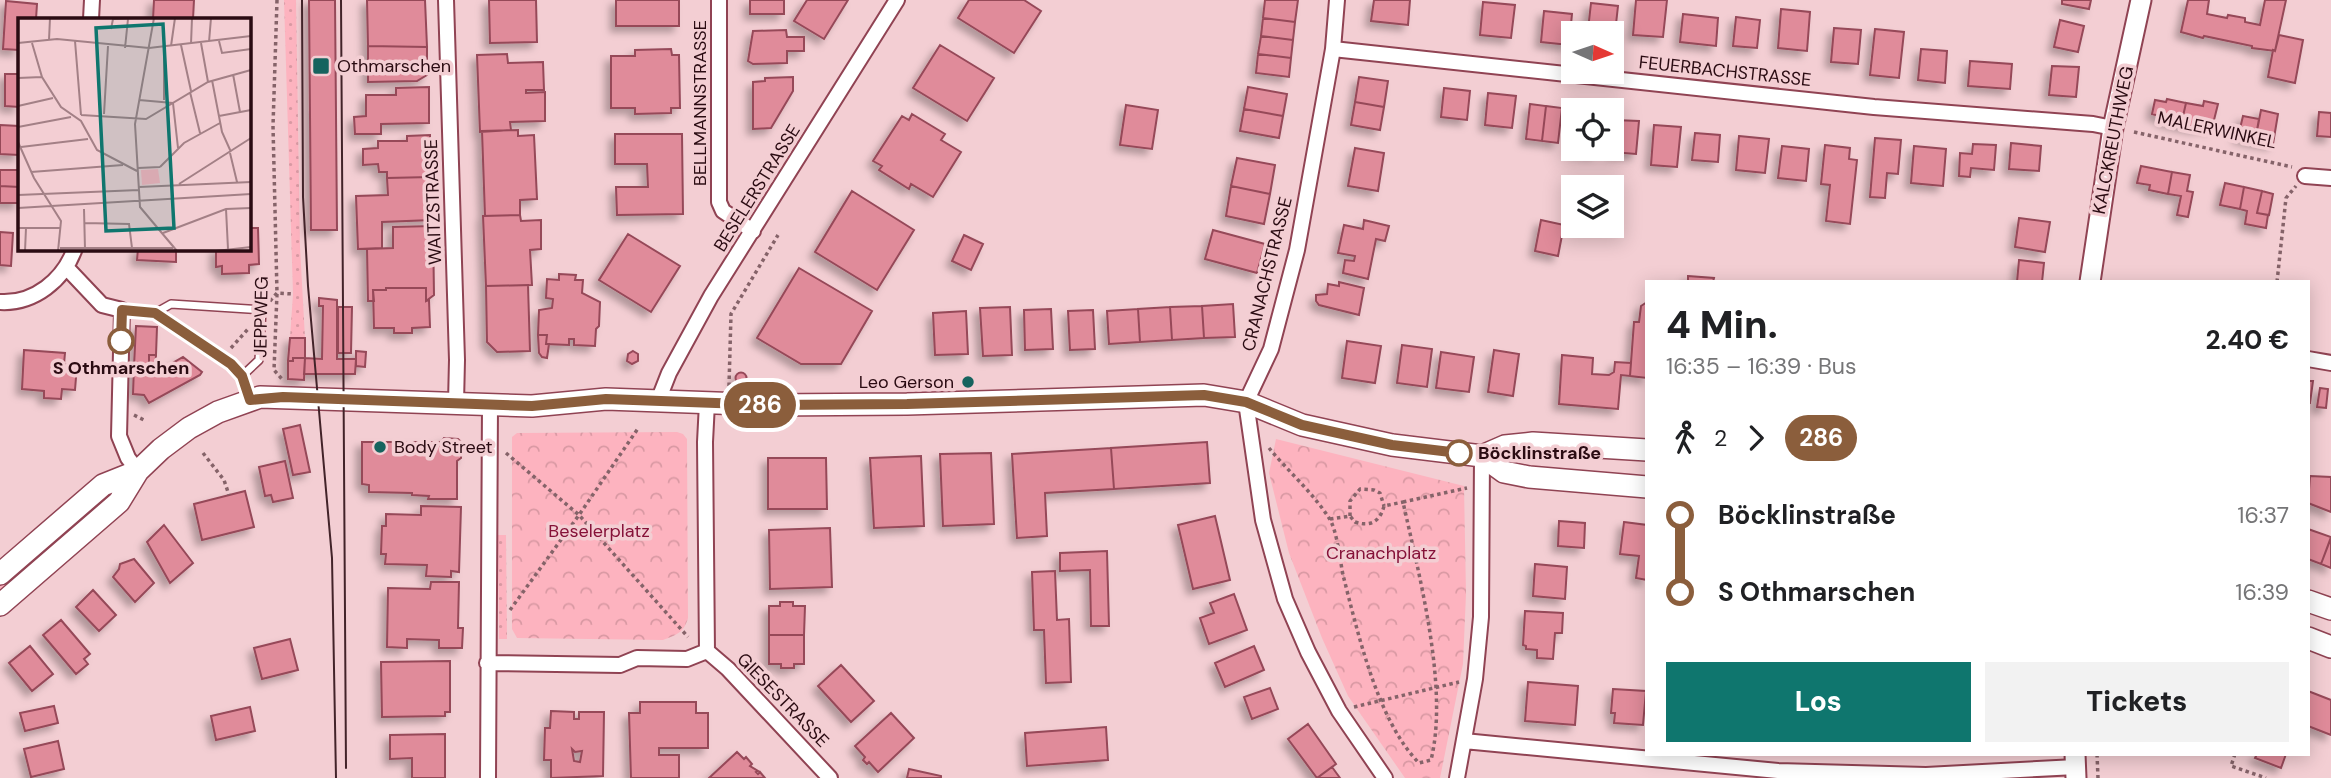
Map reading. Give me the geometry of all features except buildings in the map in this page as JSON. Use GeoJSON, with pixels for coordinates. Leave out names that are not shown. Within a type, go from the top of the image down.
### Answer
{"type":"FeatureCollection","features":[{"type":"Feature","properties":{"kind":"main road"},"geometry":{"type":"LineString","coordinates":[[0,605],[119,502],[138,471],[189,428],[218,412],[250,400],[283,397],[532,406],[606,399],[707,403],[907,404],[1204,395],[1246,402],[1302,425],[1392,445],[1482,456],[1504,472],[1529,477],[1645,487]]}},
{"type":"Feature","properties":{"kind":"main road"},"geometry":{"type":"LineString","coordinates":[[1482,456],[1505,446],[1533,443],[1645,450]]}},
{"type":"Feature","properties":{"kind":"main road"},"geometry":{"type":"LineString","coordinates":[[0,574],[103,485],[138,471]]}},
{"type":"Feature","properties":{"kind":"main road"},"geometry":{"type":"LineString","coordinates":[[2310,602],[2331,609]]}},
{"type":"Feature","properties":{"kind":"main road"},"geometry":{"type":"LineString","coordinates":[[2310,639],[2331,647]]}},
{"type":"Feature","properties":{"kind":"street"},"geometry":{"type":"LineString","coordinates":[[91,18],[92,0]]}},
{"type":"Feature","properties":{"kind":"street","name":"WAITZSTRASSE"},"geometry":{"type":"LineString","coordinates":[[446,0],[456,403]]}},
{"type":"Feature","properties":{"kind":"street","name":"BELLMANNSTRASSE"},"geometry":{"type":"LineString","coordinates":[[719,0],[719,202],[723,211],[753,231]]}},
{"type":"Feature","properties":{"kind":"street","name":"BESELERSTRASSE"},"geometry":{"type":"LineString","coordinates":[[658,401],[669,373],[711,296],[897,0]]}},
{"type":"Feature","properties":{"kind":"street","name":"CRANACHSTRASSE"},"geometry":{"type":"LineString","coordinates":[[1246,402],[1271,349],[1297,250],[1333,48],[1337,0]]}},
{"type":"Feature","properties":{"kind":"street","name":"KALCKREUTHWEG"},"geometry":{"type":"LineString","coordinates":[[2090,280],[2113,128],[2141,0]]}},
{"type":"Feature","properties":{"kind":"street","name":"FEUERBACHSTRASSE"},"geometry":{"type":"LineString","coordinates":[[1333,48],[1874,107],[2093,124],[2113,128]]}},
{"type":"Feature","properties":{"kind":"street"},"geometry":{"type":"LineString","coordinates":[[2305,176],[2331,178]]}},
{"type":"Feature","properties":{"kind":"street"},"geometry":{"type":"LineString","coordinates":[[0,302],[16,302],[37,294],[57,279],[74,250]]}},
{"type":"Feature","properties":{"kind":"street"},"geometry":{"type":"LineString","coordinates":[[66,267],[102,305],[122,310],[118,425],[121,446],[138,471]]}},
{"type":"Feature","properties":{"kind":"street"},"geometry":{"type":"LineString","coordinates":[[2310,359],[2331,363]]}},
{"type":"Feature","properties":{"kind":"street"},"geometry":{"type":"LineString","coordinates":[[1246,402],[1262,520],[1285,599],[1308,652],[1339,711],[1385,778]]}},
{"type":"Feature","properties":{"kind":"street"},"geometry":{"type":"LineString","coordinates":[[487,663],[620,665],[637,658],[687,659],[707,652],[707,403]]}},
{"type":"Feature","properties":{"kind":"street"},"geometry":{"type":"LineString","coordinates":[[488,778],[490,404]]}},
{"type":"Feature","properties":{"kind":"street"},"geometry":{"type":"LineString","coordinates":[[1457,778],[1475,679],[1481,617],[1482,456]]}},
{"type":"Feature","properties":{"kind":"street","name":"GIESESTRASSE"},"geometry":{"type":"LineString","coordinates":[[707,652],[728,669],[830,778]]}},
{"type":"Feature","properties":{"kind":"street"},"geometry":{"type":"LineString","coordinates":[[1464,741],[1778,771],[1926,775],[2076,766]]}},
{"type":"Feature","properties":{"kind":"lane"},"geometry":{"type":"LineString","coordinates":[[155,313],[171,304],[261,310],[259,360],[242,376]]}},
{"type":"Feature","properties":{"kind":"lane"},"geometry":{"type":"LineString","coordinates":[[122,310],[155,313],[231,364],[242,376],[250,400]]}},
{"type":"Feature","properties":{"kind":"path","name":"JEPPWEG"},"geometry":{"type":"LineString","coordinates":[[277,0],[273,127],[277,293],[274,370],[283,380]]}},
{"type":"Feature","properties":{"kind":"path","name":"MALERWINKEL"},"geometry":{"type":"LineString","coordinates":[[2134,132],[2289,165],[2305,176]]}},
{"type":"Feature","properties":{"kind":"path"},"geometry":{"type":"LineString","coordinates":[[2277,280],[2286,198],[2305,176]]}},
{"type":"Feature","properties":{"kind":"path"},"geometry":{"type":"LineString","coordinates":[[729,388],[731,314],[778,235]]}},
{"type":"Feature","properties":{"kind":"path"},"geometry":{"type":"LineString","coordinates":[[261,310],[277,293],[293,294]]}},
{"type":"Feature","properties":{"kind":"path"},"geometry":{"type":"LineString","coordinates":[[231,348],[247,329],[261,323]]}},
{"type":"Feature","properties":{"kind":"path"},"geometry":{"type":"LineString","coordinates":[[510,610],[639,427]]}},
{"type":"Feature","properties":{"kind":"path"},"geometry":{"type":"LineString","coordinates":[[1264,437],[1269,449],[1330,519],[1357,628],[1382,700],[1397,733],[1409,753],[1419,763],[1431,760],[1436,742],[1435,687],[1421,582],[1403,502]]}},
{"type":"Feature","properties":{"kind":"path"},"geometry":{"type":"LineString","coordinates":[[203,453],[223,480],[229,495]]}},
{"type":"Feature","properties":{"kind":"path"},"geometry":{"type":"LineString","coordinates":[[506,453],[579,515],[688,637]]}},
{"type":"Feature","properties":{"kind":"path"},"geometry":{"type":"LineString","coordinates":[[1384,506],[1471,488]]}},
{"type":"Feature","properties":{"kind":"path"},"geometry":{"type":"LineString","coordinates":[[1360,489],[1380,493],[1384,506],[1382,515],[1370,524],[1355,522],[1350,516],[1350,501],[1360,489]]}},
{"type":"Feature","properties":{"kind":"path"},"geometry":{"type":"LineString","coordinates":[[1330,519],[1350,516]]}},
{"type":"Feature","properties":{"kind":"path"},"geometry":{"type":"LineString","coordinates":[[1339,711],[1475,679]]}},
{"type":"Feature","properties":{"kind":"path"},"geometry":{"type":"LineString","coordinates":[[2097,756],[2098,778]]}},
{"type":"Feature","properties":{"kind":"path"},"geometry":{"type":"LineString","coordinates":[[2234,756],[2231,766],[2266,778]]}},
{"type":"Feature","properties":{"kind":"green space"},"geometry":{"type":"Polygon","coordinates":[[[284,0],[296,0],[300,247],[305,338],[290,338],[293,294],[284,0]]]}},
{"type":"Feature","properties":{"kind":"green space","name":"Beselerplatz"},"geometry":{"type":"Polygon","coordinates":[[[677,432],[687,439],[688,618],[682,630],[663,640],[517,638],[512,629],[512,437],[517,433],[677,432]]]}},
{"type":"Feature","properties":{"kind":"green space","name":"Cranachplatz"},"geometry":{"type":"Polygon","coordinates":[[[1276,439],[1464,486],[1466,594],[1463,664],[1440,778],[1405,778],[1348,696],[1289,553],[1269,473],[1276,439]]]}},
{"type":"Feature","properties":{"kind":"green space"},"geometry":{"type":"Polygon","coordinates":[[[110,492],[112,497],[0,597],[0,581],[110,492]]]}},
{"type":"Feature","properties":{"kind":"green space"},"geometry":{"type":"Polygon","coordinates":[[[498,535],[506,535],[507,639],[499,639],[498,535]]]}},
{"type":"Feature","properties":{"kind":"tram line"},"geometry":{"type":"LineString","coordinates":[[302,0],[303,197],[308,286],[332,558],[336,778]]}},
{"type":"Feature","properties":{"kind":"tram line"},"geometry":{"type":"LineString","coordinates":[[341,0],[346,768]]}},
{"type":"Feature","properties":{"kind":"bus line","name":"286"},"geometry":{"type":"LineString","coordinates":[[121,341],[122,310],[155,313],[231,364],[242,376],[250,400],[283,397],[532,406],[606,399],[769,405],[907,404],[1204,395],[1246,402],[1302,425],[1392,445],[1459,453]]}},
{"type":"Feature","properties":{"kind":"place","name":"Othmarschen"},"geometry":{"type":"Point","coordinates":[321,66]}},
{"type":"Feature","properties":{"kind":"place","name":"S Othmarschen"},"geometry":{"type":"Point","coordinates":[121,341]}},
{"type":"Feature","properties":{"kind":"place","name":"Leo Gerson"},"geometry":{"type":"Point","coordinates":[968,382]}},
{"type":"Feature","properties":{"kind":"place","name":"Body Street"},"geometry":{"type":"Point","coordinates":[380,447]}},
{"type":"Feature","properties":{"kind":"place","name":"Böcklinstraße"},"geometry":{"type":"Point","coordinates":[1459,453]}}]}
